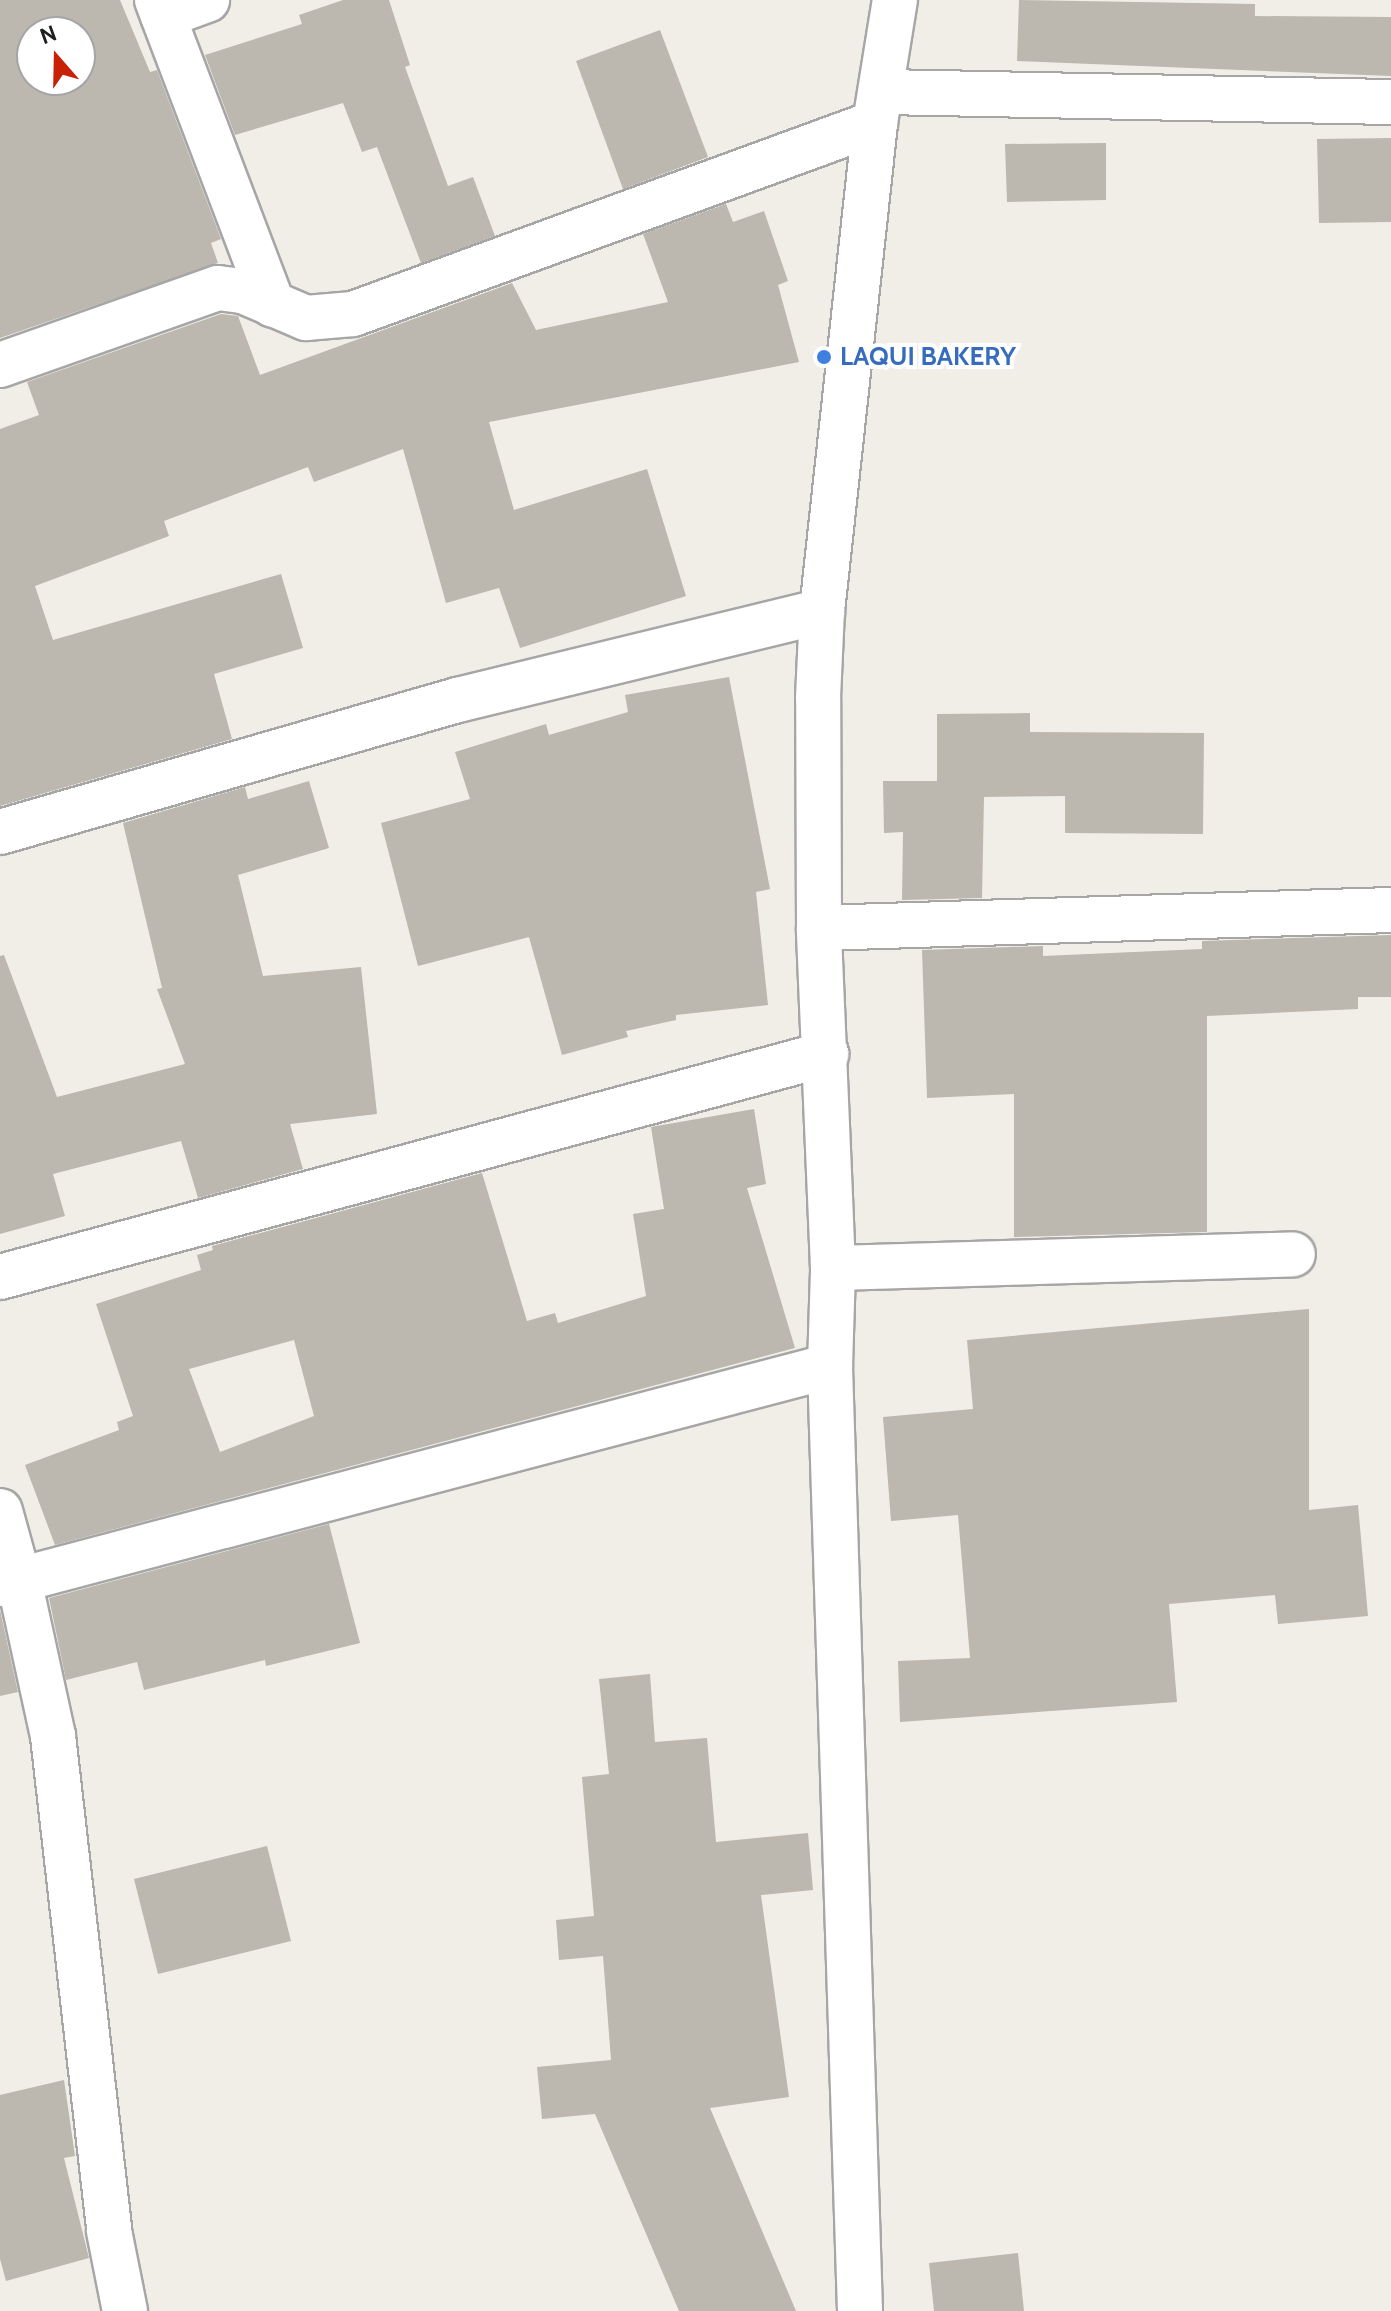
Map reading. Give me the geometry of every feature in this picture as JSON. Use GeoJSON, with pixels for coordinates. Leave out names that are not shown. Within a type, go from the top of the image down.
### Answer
{"type":"FeatureCollection","features":[{"type":"Feature","properties":{"kind":"street"},"geometry":{"type":"LineString","coordinates":[[207,0],[160,8],[273,305]]}},
{"type":"Feature","properties":{"kind":"street"},"geometry":{"type":"LineString","coordinates":[[860,2311],[830,1366],[833,1268],[819,928],[822,611],[879,108],[895,0]]}},
{"type":"Feature","properties":{"kind":"street"},"geometry":{"type":"LineString","coordinates":[[0,365],[218,288],[306,318],[353,314],[879,108],[1391,102]]}},
{"type":"Feature","properties":{"kind":"street"},"geometry":{"type":"LineString","coordinates":[[0,832],[458,700],[822,611]]}},
{"type":"Feature","properties":{"kind":"street"},"geometry":{"type":"LineString","coordinates":[[819,928],[1391,910]]}},
{"type":"Feature","properties":{"kind":"street"},"geometry":{"type":"LineString","coordinates":[[0,1277],[826,1054]]}},
{"type":"Feature","properties":{"kind":"street"},"geometry":{"type":"LineString","coordinates":[[833,1268],[1293,1254]]}},
{"type":"Feature","properties":{"kind":"street"},"geometry":{"type":"LineString","coordinates":[[9,1582],[830,1366]]}},
{"type":"Feature","properties":{"kind":"street"},"geometry":{"type":"LineString","coordinates":[[0,1511],[9,1582],[53,1736],[109,2231],[125,2311]]}},
{"type":"Feature","properties":{"kind":"building"},"geometry":{"type":"Polygon","coordinates":[[[0,0],[120,0],[150,72],[157,70],[221,239],[211,243],[218,263],[0,338],[0,0]]]}},
{"type":"Feature","properties":{"kind":"building"},"geometry":{"type":"Polygon","coordinates":[[[343,0],[389,0],[410,65],[405,67],[448,186],[473,177],[495,236],[421,263],[377,147],[362,152],[343,103],[235,135],[205,55],[302,24],[299,15],[343,0]]]}},
{"type":"Feature","properties":{"kind":"building"},"geometry":{"type":"Polygon","coordinates":[[[1019,0],[1255,4],[1255,16],[1391,17],[1391,76],[1017,61],[1019,0]]]}},
{"type":"Feature","properties":{"kind":"building"},"geometry":{"type":"Polygon","coordinates":[[[660,30],[708,157],[623,189],[576,61],[660,30]]]}},
{"type":"Feature","properties":{"kind":"building"},"geometry":{"type":"Polygon","coordinates":[[[1391,138],[1391,222],[1319,223],[1317,139],[1391,138]]]}},
{"type":"Feature","properties":{"kind":"building"},"geometry":{"type":"Polygon","coordinates":[[[1106,143],[1106,200],[1007,202],[1005,144],[1106,143]]]}},
{"type":"Feature","properties":{"kind":"building"},"geometry":{"type":"Polygon","coordinates":[[[726,204],[733,222],[764,211],[788,281],[778,285],[799,362],[489,422],[514,510],[647,469],[686,596],[520,648],[499,588],[446,603],[403,449],[314,482],[308,467],[164,521],[169,536],[35,586],[53,640],[281,574],[303,648],[214,674],[232,739],[0,806],[0,429],[39,415],[27,382],[221,314],[238,316],[260,375],[512,283],[536,330],[668,302],[643,234],[726,204]]]}},
{"type":"Feature","properties":{"kind":"building"},"geometry":{"type":"Polygon","coordinates":[[[729,677],[770,889],[756,892],[768,1005],[676,1015],[676,1020],[626,1031],[628,1037],[562,1055],[529,937],[418,966],[381,823],[470,799],[455,752],[546,724],[549,735],[628,712],[625,695],[729,677]]]}},
{"type":"Feature","properties":{"kind":"building"},"geometry":{"type":"Polygon","coordinates":[[[1030,713],[1030,732],[1204,733],[1203,834],[1065,833],[1065,796],[984,797],[982,898],[902,900],[903,832],[884,833],[883,781],[937,781],[937,714],[1030,713]]]}},
{"type":"Feature","properties":{"kind":"building"},"geometry":{"type":"Polygon","coordinates":[[[309,781],[329,848],[238,875],[263,976],[361,967],[377,1114],[290,1124],[303,1169],[198,1198],[181,1141],[53,1174],[65,1216],[0,1234],[0,956],[4,955],[57,1097],[185,1064],[157,989],[162,988],[123,823],[245,787],[248,799],[309,781]]]}},
{"type":"Feature","properties":{"kind":"building"},"geometry":{"type":"Polygon","coordinates":[[[1391,935],[1391,997],[1358,997],[1358,1009],[1207,1016],[1207,1232],[1014,1237],[1014,1094],[927,1098],[922,950],[1043,946],[1043,956],[1202,949],[1202,941],[1391,935]]]}},
{"type":"Feature","properties":{"kind":"building"},"geometry":{"type":"Polygon","coordinates":[[[754,1109],[766,1184],[747,1188],[795,1348],[55,1545],[25,1465],[119,1430],[117,1422],[133,1416],[96,1304],[201,1270],[197,1255],[213,1250],[212,1246],[482,1173],[527,1321],[555,1313],[558,1323],[646,1296],[633,1214],[664,1209],[651,1127],[754,1109]],[[294,1340],[189,1369],[220,1452],[314,1416],[294,1340]]]}},
{"type":"Feature","properties":{"kind":"building"},"geometry":{"type":"Polygon","coordinates":[[[1309,1309],[1309,1510],[1358,1505],[1368,1616],[1278,1624],[1275,1595],[1169,1604],[1177,1702],[900,1722],[898,1661],[970,1658],[958,1515],[891,1521],[883,1417],[973,1409],[967,1340],[1309,1309]]]}},
{"type":"Feature","properties":{"kind":"building"},"geometry":{"type":"Polygon","coordinates":[[[329,1524],[360,1643],[266,1666],[265,1660],[144,1690],[137,1662],[66,1680],[49,1598],[329,1524]]]}},
{"type":"Feature","properties":{"kind":"building"},"geometry":{"type":"Polygon","coordinates":[[[0,1610],[18,1692],[0,1696],[0,1610]]]}},
{"type":"Feature","properties":{"kind":"building"},"geometry":{"type":"Polygon","coordinates":[[[650,1674],[655,1742],[707,1738],[716,1842],[808,1833],[813,1890],[761,1895],[789,2097],[710,2108],[796,2311],[679,2311],[595,2114],[542,2119],[537,2067],[611,2060],[603,1956],[559,1960],[556,1920],[594,1916],[582,1777],[609,1774],[599,1679],[650,1674]]]}},
{"type":"Feature","properties":{"kind":"building"},"geometry":{"type":"Polygon","coordinates":[[[267,1846],[291,1941],[158,1974],[134,1879],[267,1846]]]}},
{"type":"Feature","properties":{"kind":"building"},"geometry":{"type":"Polygon","coordinates":[[[64,2080],[75,2156],[64,2158],[89,2258],[6,2281],[0,2259],[0,2095],[64,2080]]]}},
{"type":"Feature","properties":{"kind":"building"},"geometry":{"type":"Polygon","coordinates":[[[1018,2253],[1024,2311],[934,2311],[929,2263],[1018,2253]]]}},
{"type":"Feature","properties":{"kind":"place","name":"LAQUI BAKERY"},"geometry":{"type":"Point","coordinates":[824,357]}}]}
